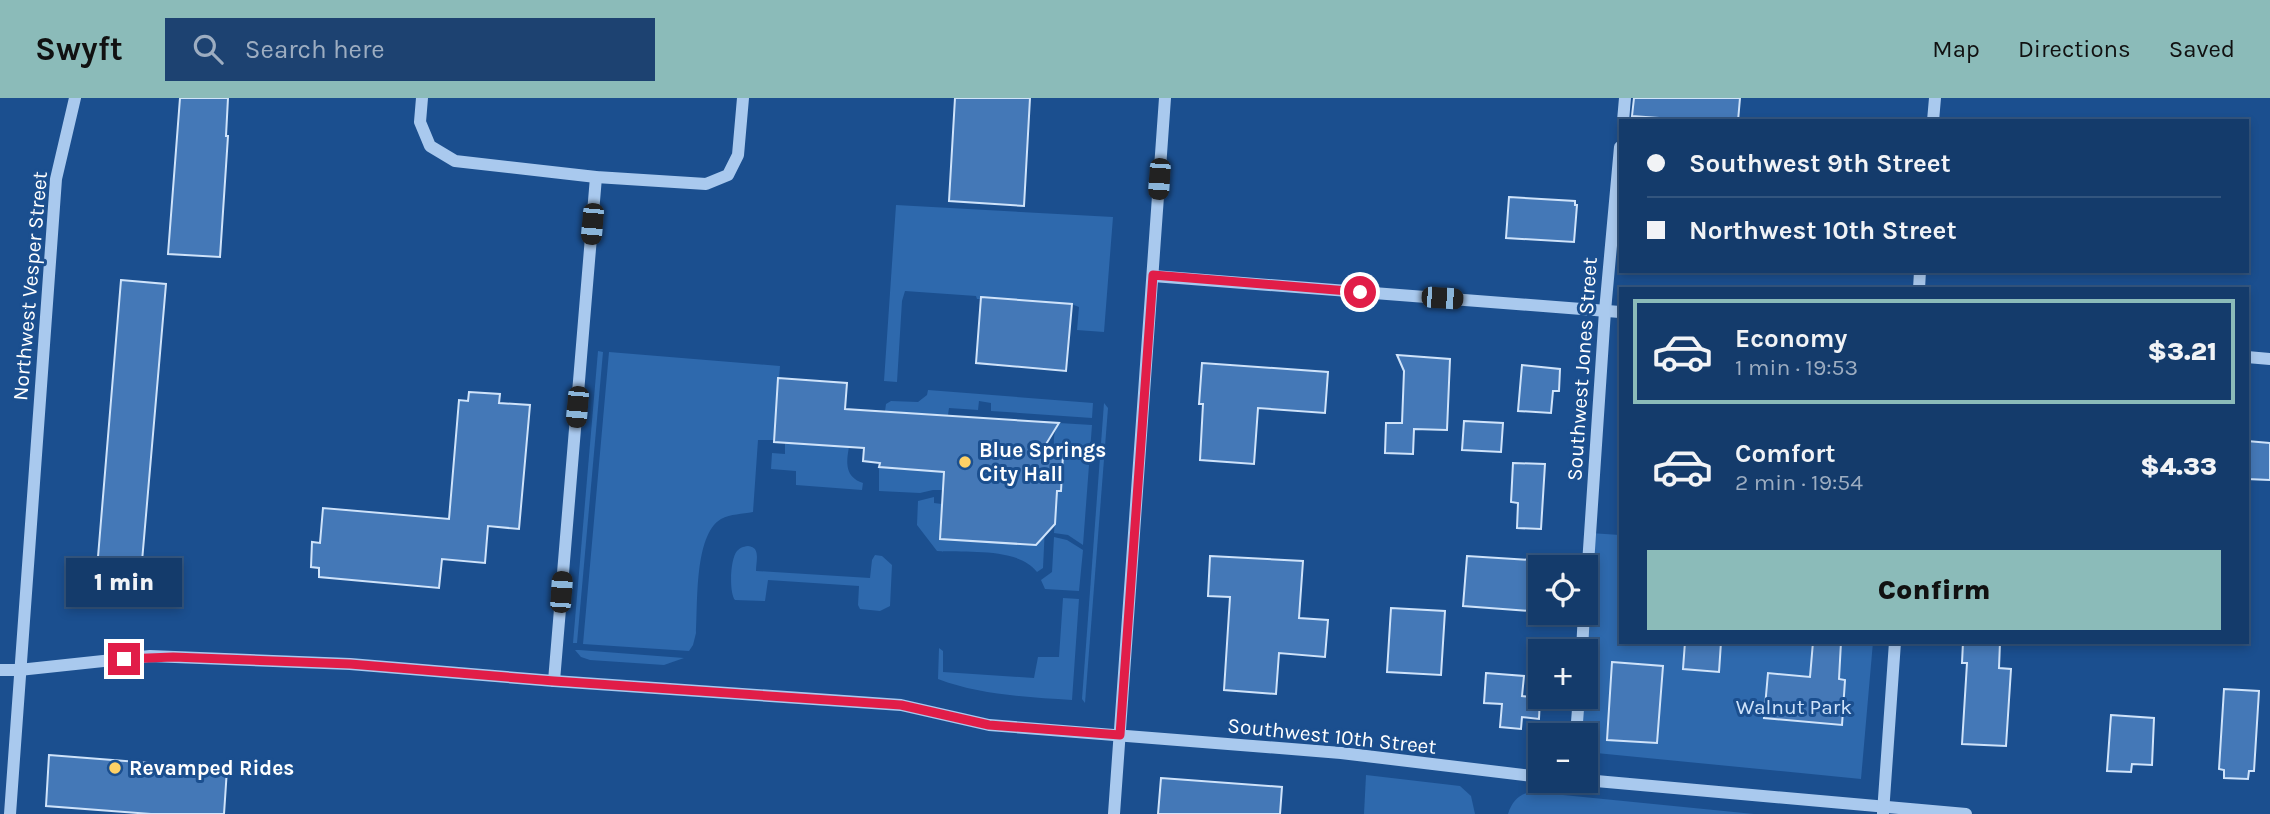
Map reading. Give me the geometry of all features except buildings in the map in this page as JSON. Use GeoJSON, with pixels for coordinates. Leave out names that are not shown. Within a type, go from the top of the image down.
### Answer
{"type":"FeatureCollection","features":[{"type":"Feature","properties":{"kind":"street","name":"Northwest Vesper Street"},"geometry":{"type":"LineString","coordinates":[[10,814],[56,178],[75,98]]}},
{"type":"Feature","properties":{"kind":"street"},"geometry":{"type":"LineString","coordinates":[[422,98],[420,122],[430,146],[455,160],[596,177],[706,184],[728,175],[738,155],[743,98]]}},
{"type":"Feature","properties":{"kind":"street"},"geometry":{"type":"LineString","coordinates":[[1114,814],[1165,98]]}},
{"type":"Feature","properties":{"kind":"street"},"geometry":{"type":"LineString","coordinates":[[1623,119],[1625,98]]}},
{"type":"Feature","properties":{"kind":"street"},"geometry":{"type":"LineString","coordinates":[[1934,119],[1936,98]]}},
{"type":"Feature","properties":{"kind":"street","name":"Southwest Jones Street"},"geometry":{"type":"LineString","coordinates":[[1589,555],[1605,311],[1619,158]]}},
{"type":"Feature","properties":{"kind":"street"},"geometry":{"type":"LineString","coordinates":[[554,681],[596,177]]}},
{"type":"Feature","properties":{"kind":"street"},"geometry":{"type":"LineString","coordinates":[[1153,275],[1619,312]]}},
{"type":"Feature","properties":{"kind":"street"},"geometry":{"type":"LineString","coordinates":[[2249,357],[2270,359]]}},
{"type":"Feature","properties":{"kind":"street"},"geometry":{"type":"LineString","coordinates":[[1883,811],[1895,644]]}},
{"type":"Feature","properties":{"kind":"street","name":"Southwest 10th Street"},"geometry":{"type":"LineString","coordinates":[[0,670],[150,656],[350,664],[901,705],[989,725],[1341,753],[1528,775]]}},
{"type":"Feature","properties":{"kind":"street"},"geometry":{"type":"LineString","coordinates":[[1598,781],[1883,811],[1966,814]]}},
{"type":"Feature","properties":{"kind":"green space"},"geometry":{"type":"Polygon","coordinates":[[[896,205],[1113,217],[1104,332],[1077,330],[1079,307],[1071,304],[981,297],[977,299],[976,296],[905,291],[902,301],[897,382],[884,381],[896,205]]]}},
{"type":"Feature","properties":{"kind":"green space"},"geometry":{"type":"Polygon","coordinates":[[[598,351],[603,352],[577,643],[573,643],[598,351]]]}},
{"type":"Feature","properties":{"kind":"green space"},"geometry":{"type":"Polygon","coordinates":[[[609,352],[780,366],[774,440],[758,440],[753,512],[721,519],[712,527],[706,539],[699,571],[696,633],[689,651],[583,644],[609,352]]]}},
{"type":"Feature","properties":{"kind":"green space"},"geometry":{"type":"Polygon","coordinates":[[[928,390],[1093,403],[1092,418],[991,411],[991,403],[979,401],[978,410],[949,408],[948,415],[885,411],[886,404],[891,401],[918,402],[927,395],[928,390]]]}},
{"type":"Feature","properties":{"kind":"green space"},"geometry":{"type":"Polygon","coordinates":[[[1104,403],[1108,408],[1085,703],[1082,699],[1104,403]]]}},
{"type":"Feature","properties":{"kind":"green space"},"geometry":{"type":"Polygon","coordinates":[[[1059,423],[1092,425],[1083,545],[1068,535],[1054,533],[1057,491],[1061,491],[1063,455],[1057,455],[1054,447],[1054,435],[1059,423]]]}},
{"type":"Feature","properties":{"kind":"green space"},"geometry":{"type":"Polygon","coordinates":[[[785,442],[849,447],[848,469],[853,477],[863,483],[862,490],[796,485],[796,471],[771,469],[772,453],[785,454],[785,442]]]}},
{"type":"Feature","properties":{"kind":"green space"},"geometry":{"type":"Polygon","coordinates":[[[879,467],[944,472],[943,490],[920,493],[879,491],[879,467]]]}},
{"type":"Feature","properties":{"kind":"green space"},"geometry":{"type":"Polygon","coordinates":[[[1039,483],[1047,484],[1043,568],[1037,572],[1018,558],[1005,555],[937,551],[917,525],[918,501],[934,497],[934,503],[942,504],[940,539],[1035,545],[1039,483]]]}},
{"type":"Feature","properties":{"kind":"green space","name":"Walnut Park"},"geometry":{"type":"Polygon","coordinates":[[[1590,533],[1619,535],[1619,644],[1873,644],[1861,779],[1598,753],[1598,723],[1577,723],[1578,709],[1598,709],[1598,639],[1586,639],[1586,625],[1598,625],[1598,555],[1589,555],[1590,533]]]}},
{"type":"Feature","properties":{"kind":"green space"},"geometry":{"type":"Polygon","coordinates":[[[1054,537],[1067,540],[1083,550],[1079,591],[1045,589],[1041,580],[1052,572],[1054,537]]]}},
{"type":"Feature","properties":{"kind":"green space"},"geometry":{"type":"Polygon","coordinates":[[[748,546],[756,552],[756,571],[870,578],[872,560],[875,555],[882,556],[892,565],[890,606],[880,611],[860,609],[859,586],[768,580],[765,601],[735,600],[731,584],[733,561],[737,551],[748,546]]]}},
{"type":"Feature","properties":{"kind":"green space"},"geometry":{"type":"Polygon","coordinates":[[[1063,598],[1079,599],[1072,700],[987,692],[938,679],[939,648],[943,651],[943,672],[1034,678],[1038,657],[1059,657],[1063,598]]]}},
{"type":"Feature","properties":{"kind":"green space"},"geometry":{"type":"Polygon","coordinates":[[[575,650],[684,658],[664,665],[590,660],[581,657],[575,650]]]}},
{"type":"Feature","properties":{"kind":"green space"},"geometry":{"type":"Polygon","coordinates":[[[1366,775],[1460,786],[1471,796],[1475,814],[1364,814],[1366,775]]]}},
{"type":"Feature","properties":{"kind":"green space"},"geometry":{"type":"Polygon","coordinates":[[[1543,793],[1754,814],[1508,814],[1517,798],[1524,794],[1543,793]]]}},
{"type":"Feature","properties":{"kind":"place","name":"Blue Springs City Hall"},"geometry":{"type":"Point","coordinates":[965,462]}},
{"type":"Feature","properties":{"kind":"place","name":"Revamped Rides"},"geometry":{"type":"Point","coordinates":[115,768]}},
{"type":"Feature","properties":{"kind":"route"},"geometry":{"type":"LineString","coordinates":[[124,659],[150,656],[350,664],[901,705],[989,725],[1120,735],[1153,275],[1360,292]]}}]}
